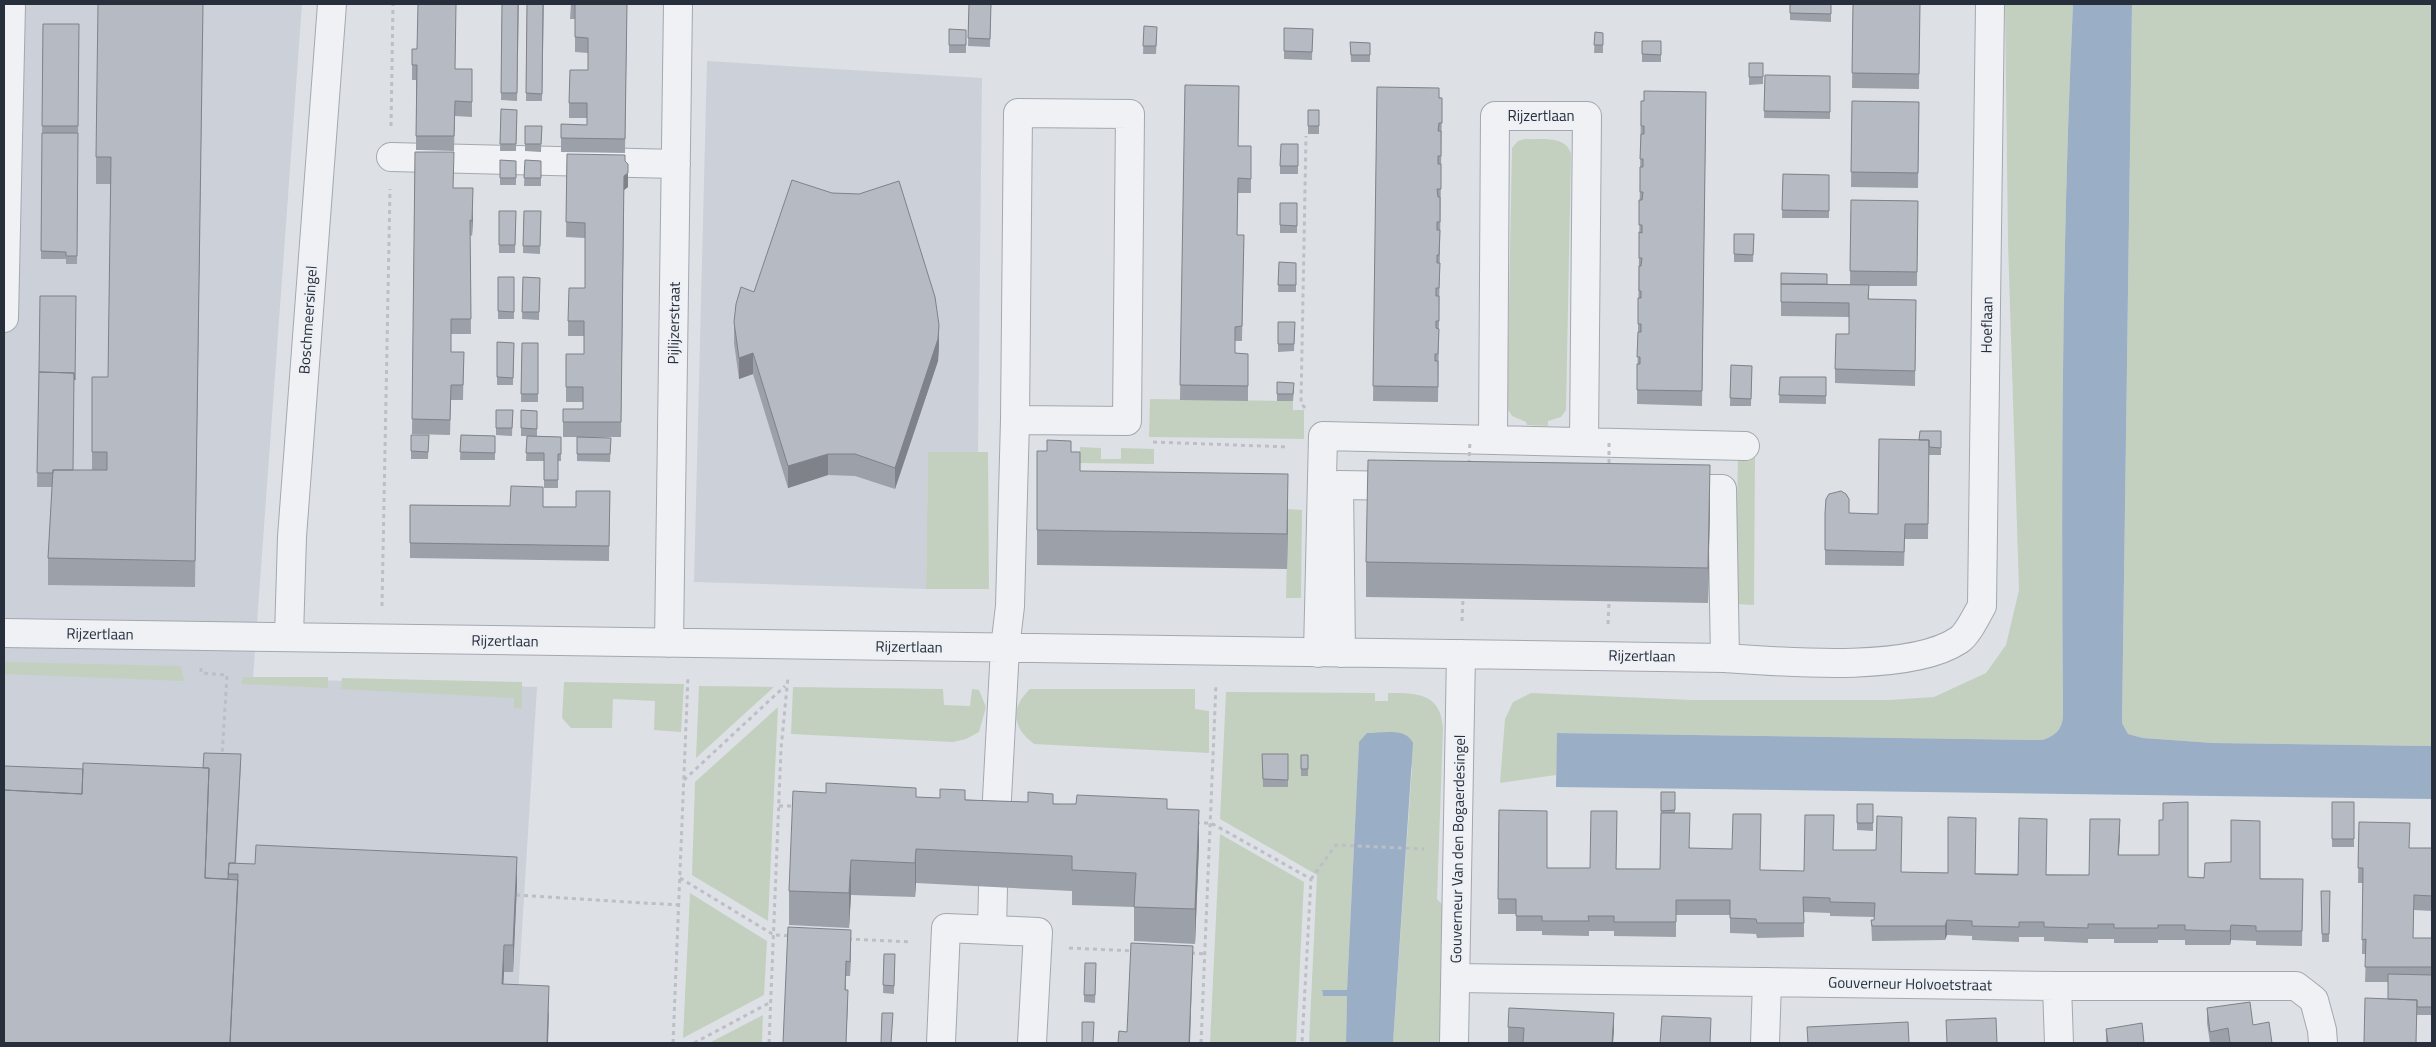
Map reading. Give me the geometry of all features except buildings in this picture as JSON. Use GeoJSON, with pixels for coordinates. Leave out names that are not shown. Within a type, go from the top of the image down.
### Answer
{"type":"FeatureCollection","features":[{"type":"Feature","properties":{"kind":"street"},"geometry":{"type":"LineString","coordinates":[[4,318],[11,4]]}},
{"type":"Feature","properties":{"kind":"street","name":"Boschmeersingel"},"geometry":{"type":"LineString","coordinates":[[289,636],[292,537],[332,4]]}},
{"type":"Feature","properties":{"kind":"street","name":"Pijlijzerstraat"},"geometry":{"type":"LineString","coordinates":[[678,4],[676,164],[680,643]]}},
{"type":"Feature","properties":{"kind":"street","name":"Hoeflaan"},"geometry":{"type":"LineString","coordinates":[[1960,639],[1982,606],[1990,4]]}},
{"type":"Feature","properties":{"kind":"street"},"geometry":{"type":"LineString","coordinates":[[995,836],[1005,648],[1010,606],[1015,420],[1018,113],[1130,114],[1127,421],[1015,420]]}},
{"type":"Feature","properties":{"kind":"street","name":"Rijzertlaan"},"geometry":{"type":"LineString","coordinates":[[1481,440],[1495,116],[1587,116],[1596,442]]}},
{"type":"Feature","properties":{"kind":"street"},"geometry":{"type":"LineString","coordinates":[[391,157],[676,164]]}},
{"type":"Feature","properties":{"kind":"street"},"geometry":{"type":"LineString","coordinates":[[1329,653],[1323,442],[1481,440],[1745,446]]}},
{"type":"Feature","properties":{"kind":"street"},"geometry":{"type":"LineString","coordinates":[[1329,653],[1340,485],[1428,486]]}},
{"type":"Feature","properties":{"kind":"street"},"geometry":{"type":"LineString","coordinates":[[1644,488],[1722,489],[1725,658]]}},
{"type":"Feature","properties":{"kind":"street","name":"Rijzertlaan"},"geometry":{"type":"LineString","coordinates":[[4,633],[289,636],[381,640],[1725,658],[1869,663],[1933,654],[1960,639]]}},
{"type":"Feature","properties":{"kind":"street","name":"Gouverneur Van den Bogaerdesingel"},"geometry":{"type":"LineString","coordinates":[[1454,1043],[1461,654]]}},
{"type":"Feature","properties":{"kind":"street"},"geometry":{"type":"LineString","coordinates":[[992,930],[993,887]]}},
{"type":"Feature","properties":{"kind":"street"},"geometry":{"type":"LineString","coordinates":[[941,1043],[946,928],[1038,932],[1032,1043]]}},
{"type":"Feature","properties":{"kind":"street","name":"Gouverneur Holvoetstraat"},"geometry":{"type":"LineString","coordinates":[[1456,978],[2057,986],[2296,986],[2314,1000],[2322,1030],[2323,1043]]}},
{"type":"Feature","properties":{"kind":"street"},"geometry":{"type":"LineString","coordinates":[[1765,1043],[1767,982]]}},
{"type":"Feature","properties":{"kind":"street"},"geometry":{"type":"LineString","coordinates":[[2057,986],[2059,1043]]}},
{"type":"Feature","properties":{"kind":"path"},"geometry":{"type":"LineString","coordinates":[[381,640],[393,4]]}},
{"type":"Feature","properties":{"kind":"path"},"geometry":{"type":"LineString","coordinates":[[1127,421],[1143,442],[1323,442],[1301,403],[1306,136]]}},
{"type":"Feature","properties":{"kind":"path"},"geometry":{"type":"LineString","coordinates":[[1469,468],[1481,440]]}},
{"type":"Feature","properties":{"kind":"path"},"geometry":{"type":"LineString","coordinates":[[1596,442],[1609,471]]}},
{"type":"Feature","properties":{"kind":"path"},"geometry":{"type":"LineString","coordinates":[[202,635],[201,673],[227,675],[222,761]]}},
{"type":"Feature","properties":{"kind":"path"},"geometry":{"type":"LineString","coordinates":[[673,1043],[684,780],[680,643]]}},
{"type":"Feature","properties":{"kind":"path"},"geometry":{"type":"LineString","coordinates":[[770,1043],[779,806],[786,685],[797,646]]}},
{"type":"Feature","properties":{"kind":"path"},"geometry":{"type":"LineString","coordinates":[[1201,1043],[1217,651]]}},
{"type":"Feature","properties":{"kind":"path"},"geometry":{"type":"LineString","coordinates":[[684,780],[786,685]]}},
{"type":"Feature","properties":{"kind":"path"},"geometry":{"type":"LineString","coordinates":[[779,806],[799,806]]}},
{"type":"Feature","properties":{"kind":"path"},"geometry":{"type":"LineString","coordinates":[[1192,823],[1211,823],[1311,878]]}},
{"type":"Feature","properties":{"kind":"path"},"geometry":{"type":"LineString","coordinates":[[1302,1043],[1311,878],[1336,845],[1422,849]]}},
{"type":"Feature","properties":{"kind":"path"},"geometry":{"type":"LineString","coordinates":[[680,878],[774,935],[793,936]]}},
{"type":"Feature","properties":{"kind":"path"},"geometry":{"type":"LineString","coordinates":[[516,895],[678,905]]}},
{"type":"Feature","properties":{"kind":"path"},"geometry":{"type":"LineString","coordinates":[[841,938],[945,943]]}},
{"type":"Feature","properties":{"kind":"path"},"geometry":{"type":"LineString","coordinates":[[1038,947],[1136,951]]}},
{"type":"Feature","properties":{"kind":"path"},"geometry":{"type":"LineString","coordinates":[[1186,953],[1206,954]]}},
{"type":"Feature","properties":{"kind":"path"},"geometry":{"type":"LineString","coordinates":[[694,1043],[771,1002]]}},
{"type":"Feature","properties":{"kind":"shaded area"},"geometry":{"type":"Polygon","coordinates":[[[4,4],[302,4],[253,678],[537,687],[515,1043],[4,1043],[4,4]]]}},
{"type":"Feature","properties":{"kind":"shaded area"},"geometry":{"type":"Polygon","coordinates":[[[707,61],[982,78],[978,453],[928,453],[926,589],[694,582],[707,61]]]}},
{"type":"Feature","properties":{"kind":"green space"},"geometry":{"type":"Polygon","coordinates":[[[2005,4],[2073,4],[2064,271],[2062,449],[2063,716],[2059,729],[2051,737],[2042,740],[1558,733],[1556,775],[1500,783],[1505,719],[1513,702],[1531,693],[1692,700],[1888,700],[1934,697],[1986,673],[2006,645],[2019,590],[2008,243],[2005,4]]]}},
{"type":"Feature","properties":{"kind":"green space"},"geometry":{"type":"Polygon","coordinates":[[[2132,4],[2432,4],[2432,746],[2213,743],[2143,738],[2128,734],[2122,723],[2132,4]]]}},
{"type":"Feature","properties":{"kind":"green space"},"geometry":{"type":"Polygon","coordinates":[[[1525,139],[1558,141],[1568,148],[1571,154],[1566,410],[1561,417],[1548,421],[1548,426],[1527,425],[1526,422],[1512,416],[1507,408],[1512,148],[1518,141],[1525,139]]]}},
{"type":"Feature","properties":{"kind":"green space"},"geometry":{"type":"Polygon","coordinates":[[[1150,399],[1293,401],[1293,410],[1304,410],[1304,439],[1149,437],[1150,399]]]}},
{"type":"Feature","properties":{"kind":"green space"},"geometry":{"type":"Polygon","coordinates":[[[1080,447],[1101,448],[1101,459],[1121,459],[1121,448],[1154,449],[1154,464],[1080,463],[1080,447]]]}},
{"type":"Feature","properties":{"kind":"green space"},"geometry":{"type":"Polygon","coordinates":[[[928,452],[988,452],[989,589],[926,589],[928,452]]]}},
{"type":"Feature","properties":{"kind":"green space"},"geometry":{"type":"Polygon","coordinates":[[[1738,456],[1755,456],[1754,605],[1735,604],[1738,456]]]}},
{"type":"Feature","properties":{"kind":"green space"},"geometry":{"type":"Polygon","coordinates":[[[1288,509],[1302,510],[1301,598],[1286,598],[1288,509]]]}},
{"type":"Feature","properties":{"kind":"green space"},"geometry":{"type":"Polygon","coordinates":[[[4,662],[181,666],[184,681],[4,674],[4,662]]]}},
{"type":"Feature","properties":{"kind":"green space"},"geometry":{"type":"Polygon","coordinates":[[[243,677],[328,677],[328,688],[241,684],[243,677]]]}},
{"type":"Feature","properties":{"kind":"green space"},"geometry":{"type":"Polygon","coordinates":[[[342,678],[522,682],[522,709],[514,708],[514,698],[341,689],[342,678]]]}},
{"type":"Feature","properties":{"kind":"green space"},"geometry":{"type":"Polygon","coordinates":[[[564,682],[684,684],[681,732],[654,730],[655,701],[613,699],[612,728],[571,728],[562,718],[564,682]]]}},
{"type":"Feature","properties":{"kind":"green space"},"geometry":{"type":"Polygon","coordinates":[[[699,686],[774,687],[696,758],[699,686]]]}},
{"type":"Feature","properties":{"kind":"green space"},"geometry":{"type":"Polygon","coordinates":[[[793,687],[943,689],[944,705],[970,706],[972,689],[979,690],[986,707],[979,732],[966,739],[953,742],[791,734],[793,687]]]}},
{"type":"Feature","properties":{"kind":"green space"},"geometry":{"type":"Polygon","coordinates":[[[1030,689],[1195,689],[1195,709],[1209,711],[1209,753],[1034,744],[1021,731],[1016,718],[1019,703],[1030,689]]]}},
{"type":"Feature","properties":{"kind":"green space"},"geometry":{"type":"Polygon","coordinates":[[[1226,692],[1375,693],[1375,701],[1388,701],[1388,693],[1409,694],[1426,698],[1438,708],[1443,729],[1437,899],[1447,910],[1441,1039],[1437,1043],[1393,1043],[1412,767],[1359,742],[1347,990],[1322,991],[1323,996],[1347,996],[1346,1043],[1309,1043],[1317,875],[1220,819],[1226,692]]]}},
{"type":"Feature","properties":{"kind":"green space"},"geometry":{"type":"Polygon","coordinates":[[[778,707],[768,921],[692,875],[695,782],[778,707]]]}},
{"type":"Feature","properties":{"kind":"green space"},"geometry":{"type":"Polygon","coordinates":[[[1220,834],[1304,882],[1296,1043],[1210,1043],[1220,834]]]}},
{"type":"Feature","properties":{"kind":"green space"},"geometry":{"type":"Polygon","coordinates":[[[690,893],[767,941],[764,995],[683,1038],[690,893]]]}},
{"type":"Feature","properties":{"kind":"green space"},"geometry":{"type":"Polygon","coordinates":[[[763,1015],[762,1043],[709,1043],[763,1015]]]}},
{"type":"Feature","properties":{"kind":"water"},"geometry":{"type":"Polygon","coordinates":[[[2073,4],[2132,4],[2122,723],[2128,734],[2143,738],[2213,743],[2432,746],[2432,799],[1556,787],[1557,733],[2042,740],[2051,737],[2059,729],[2063,716],[2062,449],[2064,271],[2073,4]]]}},
{"type":"Feature","properties":{"kind":"water"},"geometry":{"type":"Polygon","coordinates":[[[1367,733],[1399,733],[1410,738],[1413,743],[1393,1043],[1346,1043],[1347,996],[1323,996],[1322,990],[1347,990],[1359,742],[1367,733]]]}}]}
